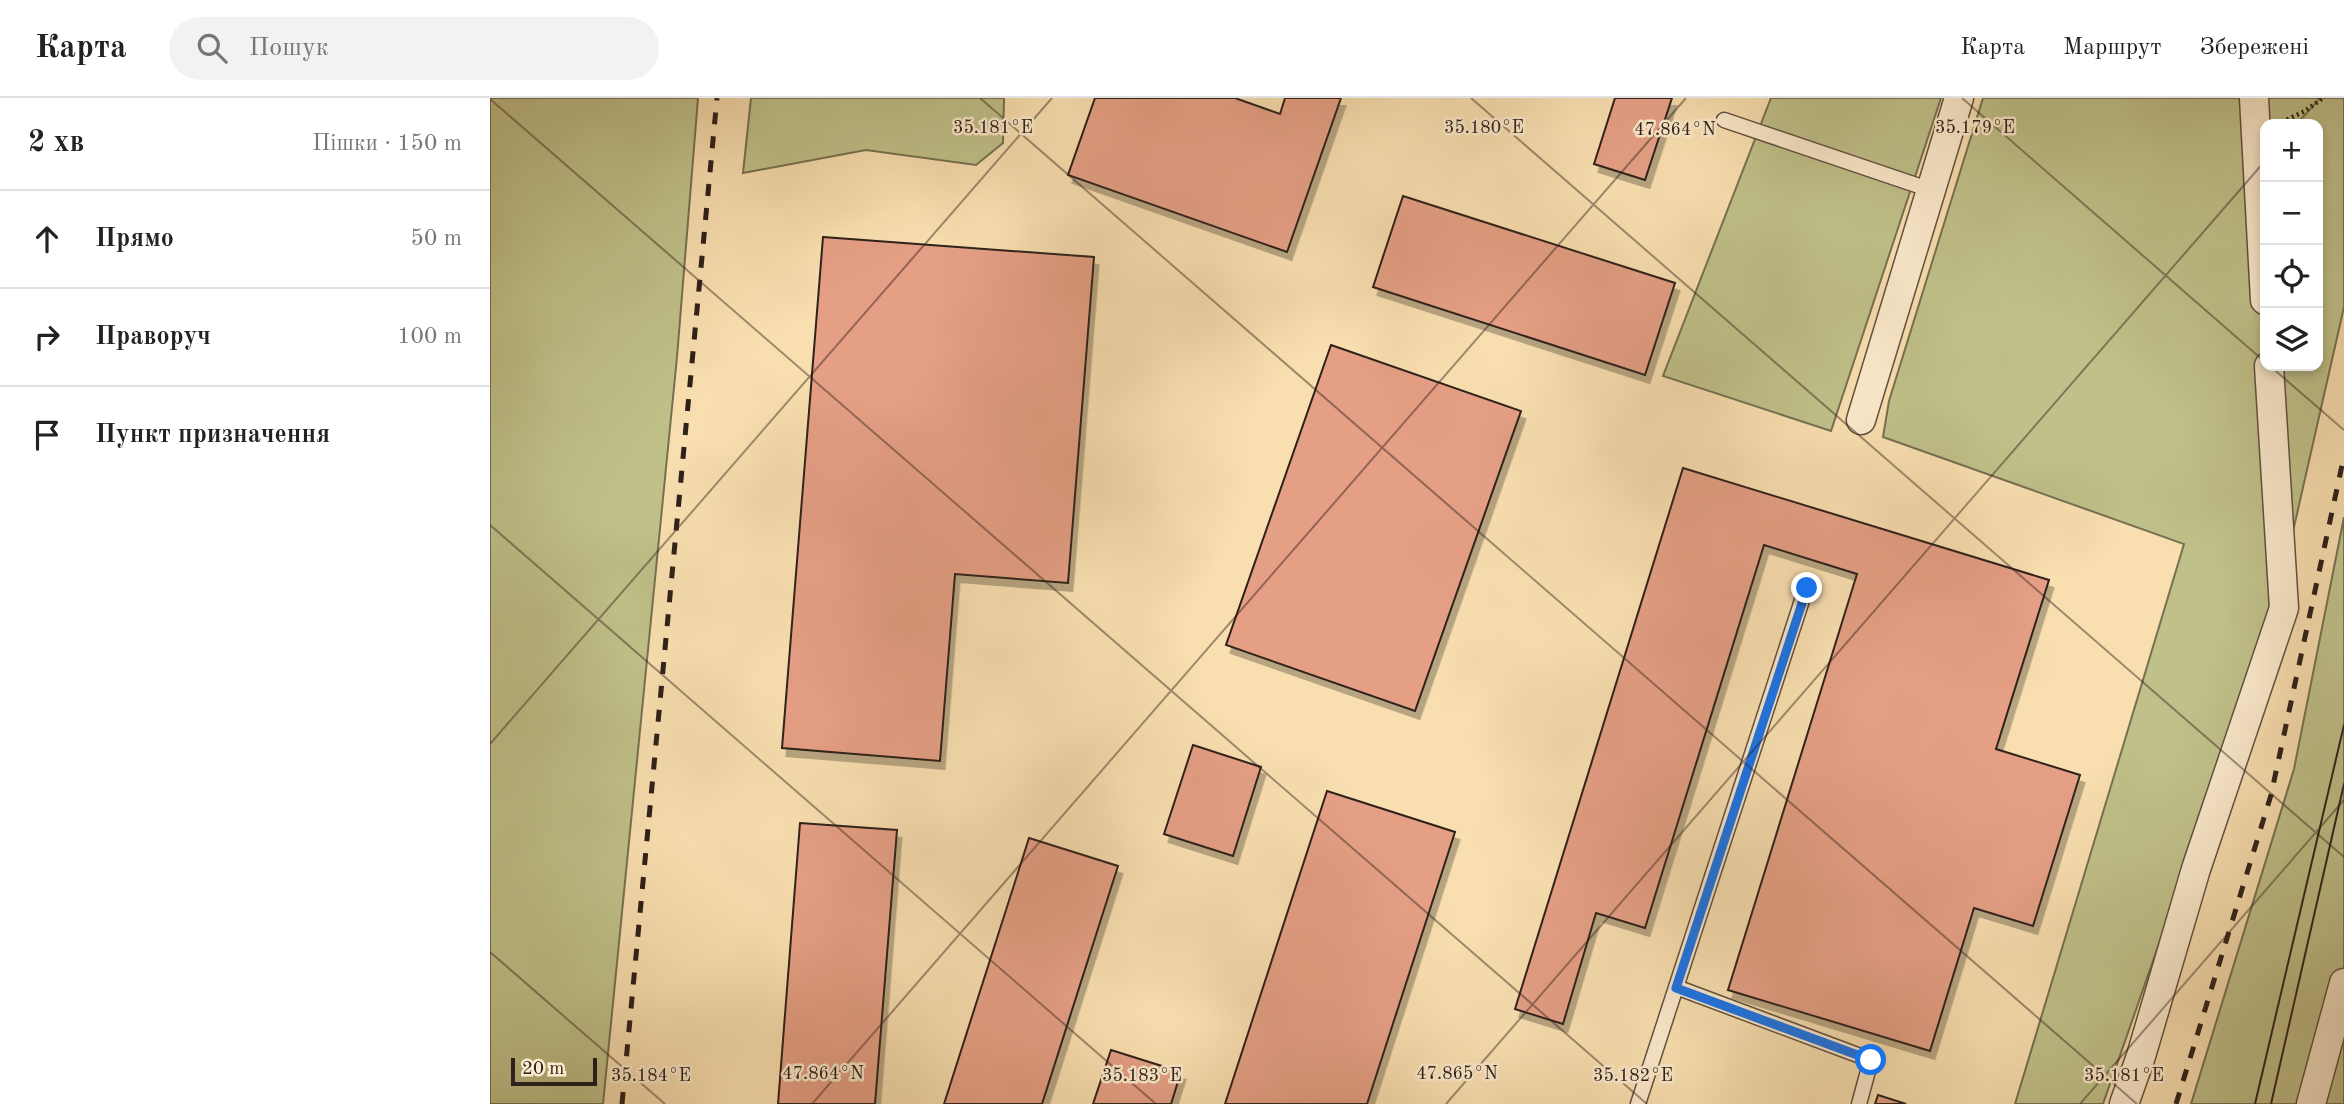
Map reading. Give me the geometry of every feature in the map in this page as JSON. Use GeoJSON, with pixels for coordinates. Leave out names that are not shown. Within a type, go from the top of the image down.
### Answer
{"type":"FeatureCollection","features":[{"type":"Feature","properties":{"kind":"street"},"geometry":{"type":"LineString","coordinates":[[1861,420],[1959,98]]}},
{"type":"Feature","properties":{"kind":"street"},"geometry":{"type":"LineString","coordinates":[[2254,98],[2262,245]]}},
{"type":"Feature","properties":{"kind":"street"},"geometry":{"type":"LineString","coordinates":[[2124,1104],[2141,1056],[2196,869],[2284,608],[2269,371]]}},
{"type":"Feature","properties":{"kind":"street"},"geometry":{"type":"LineString","coordinates":[[2311,1104],[2344,983]]}},
{"type":"Feature","properties":{"kind":"lane"},"geometry":{"type":"LineString","coordinates":[[1724,120],[1931,190]]}},
{"type":"Feature","properties":{"kind":"lane"},"geometry":{"type":"LineString","coordinates":[[1638,1104],[1807,588]]}},
{"type":"Feature","properties":{"kind":"lane"},"geometry":{"type":"LineString","coordinates":[[1676,988],[1871,1060],[1859,1104]]}},
{"type":"Feature","properties":{"kind":"path"},"geometry":{"type":"LineString","coordinates":[[2288,119],[2323,98]]}},
{"type":"Feature","properties":{"kind":"green space"},"geometry":{"type":"Polygon","coordinates":[[[490,98],[698,98],[677,357],[603,1104],[490,1104],[490,98]]]}},
{"type":"Feature","properties":{"kind":"green space"},"geometry":{"type":"Polygon","coordinates":[[[751,98],[1004,98],[1003,143],[976,165],[866,150],[743,173],[751,98]]]}},
{"type":"Feature","properties":{"kind":"green space"},"geometry":{"type":"Polygon","coordinates":[[[1771,98],[1941,98],[1831,431],[1663,376],[1771,98]]]}},
{"type":"Feature","properties":{"kind":"green space"},"geometry":{"type":"Polygon","coordinates":[[[1983,98],[2344,98],[2344,307],[2274,615],[2103,1104],[2015,1104],[2184,544],[1883,437],[1889,401],[1983,98]]]}},
{"type":"Feature","properties":{"kind":"green space"},"geometry":{"type":"Polygon","coordinates":[[[2344,517],[2344,1104],[2191,1104],[2294,769],[2344,517]]]}},
{"type":"Feature","properties":{"kind":"building"},"geometry":{"type":"Polygon","coordinates":[[[1095,98],[1235,98],[1280,114],[1285,98],[1341,98],[1287,252],[1068,175],[1095,98]]]}},
{"type":"Feature","properties":{"kind":"building"},"geometry":{"type":"Polygon","coordinates":[[[1615,98],[1672,98],[1645,180],[1594,164],[1615,98]]]}},
{"type":"Feature","properties":{"kind":"building"},"geometry":{"type":"Polygon","coordinates":[[[1403,196],[1675,283],[1645,375],[1373,287],[1403,196]]]}},
{"type":"Feature","properties":{"kind":"building"},"geometry":{"type":"Polygon","coordinates":[[[823,237],[1094,257],[1068,583],[955,574],[940,761],[782,748],[823,237]]]}},
{"type":"Feature","properties":{"kind":"building"},"geometry":{"type":"Polygon","coordinates":[[[1331,345],[1521,411],[1415,711],[1226,645],[1331,345]]]}},
{"type":"Feature","properties":{"kind":"building"},"geometry":{"type":"Polygon","coordinates":[[[1683,468],[2049,580],[1996,749],[2080,775],[2033,926],[1974,908],[1930,1051],[1728,990],[1857,574],[1764,545],[1645,928],[1596,913],[1563,1024],[1515,1009],[1683,468]]]}},
{"type":"Feature","properties":{"kind":"building"},"geometry":{"type":"Polygon","coordinates":[[[1193,745],[1261,767],[1233,856],[1164,834],[1193,745]]]}},
{"type":"Feature","properties":{"kind":"building"},"geometry":{"type":"Polygon","coordinates":[[[1327,791],[1455,832],[1367,1104],[1225,1104],[1327,791]]]}},
{"type":"Feature","properties":{"kind":"building"},"geometry":{"type":"Polygon","coordinates":[[[800,823],[897,830],[875,1104],[778,1104],[800,823]]]}},
{"type":"Feature","properties":{"kind":"building"},"geometry":{"type":"Polygon","coordinates":[[[1029,838],[1118,866],[1042,1104],[944,1104],[1029,838]]]}},
{"type":"Feature","properties":{"kind":"building"},"geometry":{"type":"Polygon","coordinates":[[[1111,1050],[1181,1072],[1171,1104],[1093,1104],[1111,1050]]]}},
{"type":"Feature","properties":{"kind":"building"},"geometry":{"type":"Polygon","coordinates":[[[1878,1095],[1906,1104],[1875,1104],[1878,1095]]]}},
{"type":"Feature","properties":{"kind":"tram line"},"geometry":{"type":"LineString","coordinates":[[2255,1104],[2344,725]]}},
{"type":"Feature","properties":{"kind":"tram line"},"geometry":{"type":"LineString","coordinates":[[2271,1104],[2344,784]]}},
{"type":"Feature","properties":{"kind":"railway"},"geometry":{"type":"LineString","coordinates":[[622,1104],[717,98]]}},
{"type":"Feature","properties":{"kind":"railway"},"geometry":{"type":"LineString","coordinates":[[2176,1104],[2271,795],[2344,456]]}},
{"type":"Feature","properties":{"kind":"route"},"geometry":{"type":"LineString","coordinates":[[1807,588],[1676,988],[1871,1060]]}}]}
